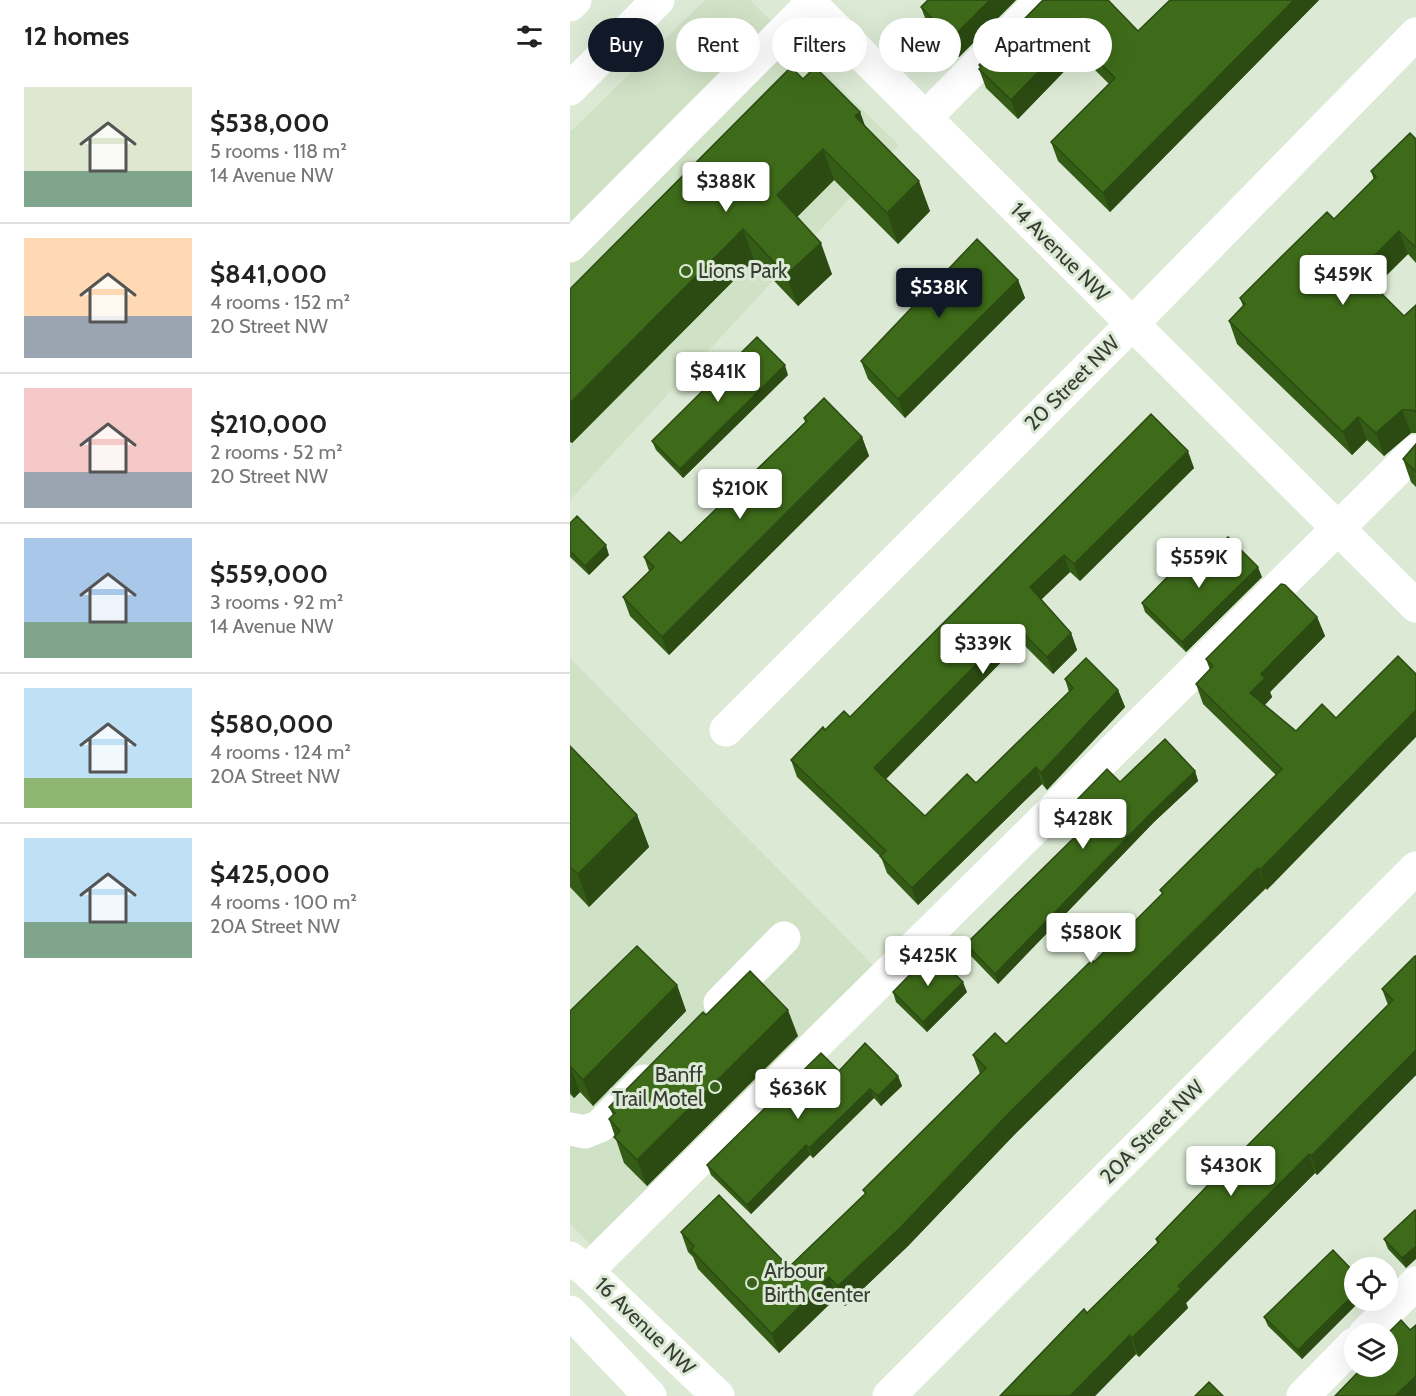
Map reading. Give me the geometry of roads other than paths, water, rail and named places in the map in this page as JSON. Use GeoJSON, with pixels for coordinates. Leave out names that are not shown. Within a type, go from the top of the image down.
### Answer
{"type":"FeatureCollection","features":[{"type":"Feature","properties":{"kind":"main road"},"geometry":{"type":"LineString","coordinates":[[570,5],[575,0]]}},
{"type":"Feature","properties":{"kind":"main road"},"geometry":{"type":"LineString","coordinates":[[570,89],[658,0]]}},
{"type":"Feature","properties":{"kind":"main road"},"geometry":{"type":"LineString","coordinates":[[925,118],[1042,0]]}},
{"type":"Feature","properties":{"kind":"main road"},"geometry":{"type":"LineString","coordinates":[[570,246],[809,2]]}},
{"type":"Feature","properties":{"kind":"main road","name":"14 Avenue NW"},"geometry":{"type":"LineString","coordinates":[[809,2],[1416,606]]}},
{"type":"Feature","properties":{"kind":"main road","name":"20 Street NW"},"geometry":{"type":"LineString","coordinates":[[726,730],[1132,324],[1416,34]]}},
{"type":"Feature","properties":{"kind":"main road"},"geometry":{"type":"LineString","coordinates":[[579,1265],[1416,451]]}},
{"type":"Feature","properties":{"kind":"main road","name":"20A Street NW"},"geometry":{"type":"LineString","coordinates":[[889,1396],[1416,868]]}},
{"type":"Feature","properties":{"kind":"main road"},"geometry":{"type":"LineString","coordinates":[[700,1024],[784,938]]}},
{"type":"Feature","properties":{"kind":"main road"},"geometry":{"type":"LineString","coordinates":[[570,1129],[585,1132],[600,1126],[667,1058]]}},
{"type":"Feature","properties":{"kind":"main road","name":"16 Avenue NW"},"geometry":{"type":"LineString","coordinates":[[579,1265],[718,1396]]}},
{"type":"Feature","properties":{"kind":"main road"},"geometry":{"type":"LineString","coordinates":[[1376,1323],[1416,1282]]}},
{"type":"Feature","properties":{"kind":"main road","name":"16 Avenue NW"},"geometry":{"type":"LineString","coordinates":[[570,1312],[650,1396]]}},
{"type":"Feature","properties":{"kind":"main road"},"geometry":{"type":"LineString","coordinates":[[1303,1396],[1344,1354]]}},
{"type":"Feature","properties":{"kind":"place","name":"Lions Park"},"geometry":{"type":"Point","coordinates":[686,271]}},
{"type":"Feature","properties":{"kind":"place","name":"Banff Trail Motel"},"geometry":{"type":"Point","coordinates":[715,1087]}},
{"type":"Feature","properties":{"kind":"place","name":"Arbour Birth Center"},"geometry":{"type":"Point","coordinates":[752,1283]}}]}
